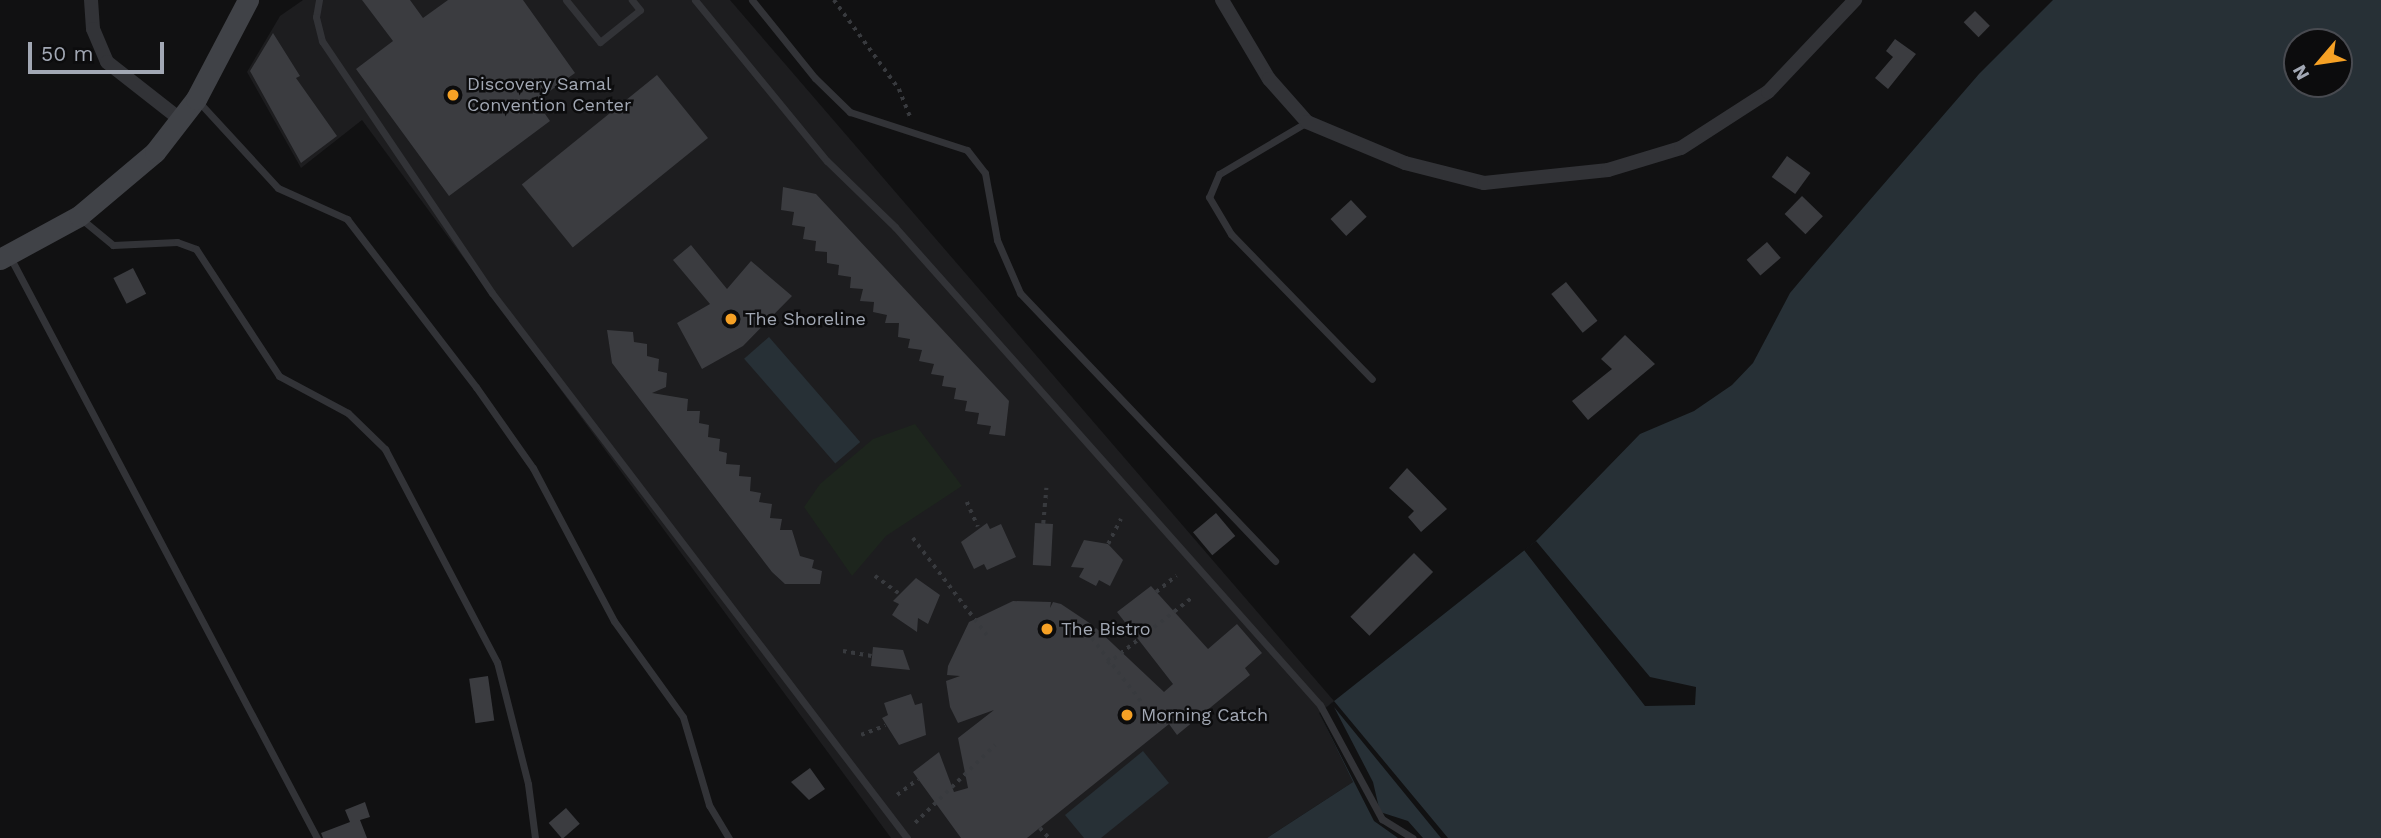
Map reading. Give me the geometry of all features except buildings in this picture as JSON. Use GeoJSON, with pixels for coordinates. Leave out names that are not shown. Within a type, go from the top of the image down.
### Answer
{"type":"FeatureCollection","features":[{"type":"Feature","properties":{"kind":"main road"},"geometry":{"type":"LineString","coordinates":[[4,256],[79,216],[155,152],[196,99],[248,0]]}},
{"type":"Feature","properties":{"kind":"street"},"geometry":{"type":"LineString","coordinates":[[91,0],[93,29],[107,62],[181,120]]}},
{"type":"Feature","properties":{"kind":"street"},"geometry":{"type":"LineString","coordinates":[[1222,0],[1269,79],[1307,122],[1451,178],[1484,183],[1608,170],[1681,148],[1742,113],[1855,0]]}},
{"type":"Feature","properties":{"kind":"lane"},"geometry":{"type":"LineString","coordinates":[[319,0],[316,17],[322,41],[492,293],[907,838]]}},
{"type":"Feature","properties":{"kind":"lane"},"geometry":{"type":"LineString","coordinates":[[566,0],[600,42],[640,10],[632,0]]}},
{"type":"Feature","properties":{"kind":"lane"},"geometry":{"type":"LineString","coordinates":[[695,0],[827,161],[895,227],[1320,705],[1382,819],[1412,838]]}},
{"type":"Feature","properties":{"kind":"lane"},"geometry":{"type":"LineString","coordinates":[[752,0],[815,78],[850,112],[884,127],[916,130],[967,150],[985,173],[997,240],[1020,293],[1275,561]]}},
{"type":"Feature","properties":{"kind":"lane"},"geometry":{"type":"LineString","coordinates":[[196,99],[278,188],[346,219],[476,387],[538,477],[614,621],[683,717],[709,805],[729,838]]}},
{"type":"Feature","properties":{"kind":"lane"},"geometry":{"type":"LineString","coordinates":[[1307,122],[1219,174],[1209,197],[1231,234],[1372,379]]}},
{"type":"Feature","properties":{"kind":"lane"},"geometry":{"type":"LineString","coordinates":[[79,216],[113,244],[177,242],[196,249],[279,376],[348,413],[385,449],[497,662],[528,784],[535,838]]}},
{"type":"Feature","properties":{"kind":"lane"},"geometry":{"type":"LineString","coordinates":[[4,256],[317,838]]}},
{"type":"Feature","properties":{"kind":"path"},"geometry":{"type":"LineString","coordinates":[[834,0],[899,89],[916,130]]}},
{"type":"Feature","properties":{"kind":"path"},"geometry":{"type":"LineString","coordinates":[[1043,524],[1046,488]]}},
{"type":"Feature","properties":{"kind":"path"},"geometry":{"type":"LineString","coordinates":[[967,502],[978,527]]}},
{"type":"Feature","properties":{"kind":"path"},"geometry":{"type":"LineString","coordinates":[[1108,544],[1121,519]]}},
{"type":"Feature","properties":{"kind":"path"},"geometry":{"type":"LineString","coordinates":[[913,538],[987,635]]}},
{"type":"Feature","properties":{"kind":"path"},"geometry":{"type":"LineString","coordinates":[[875,576],[898,593]]}},
{"type":"Feature","properties":{"kind":"path"},"geometry":{"type":"LineString","coordinates":[[1156,592],[1176,576]]}},
{"type":"Feature","properties":{"kind":"path"},"geometry":{"type":"LineString","coordinates":[[1107,664],[1194,596]]}},
{"type":"Feature","properties":{"kind":"path"},"geometry":{"type":"LineString","coordinates":[[1092,638],[1107,664],[1143,704]]}},
{"type":"Feature","properties":{"kind":"path"},"geometry":{"type":"LineString","coordinates":[[843,651],[872,656]]}},
{"type":"Feature","properties":{"kind":"path"},"geometry":{"type":"LineString","coordinates":[[861,734],[885,726]]}},
{"type":"Feature","properties":{"kind":"path"},"geometry":{"type":"LineString","coordinates":[[915,823],[995,745]]}},
{"type":"Feature","properties":{"kind":"path"},"geometry":{"type":"LineString","coordinates":[[898,795],[918,779]]}},
{"type":"Feature","properties":{"kind":"path"},"geometry":{"type":"LineString","coordinates":[[1040,828],[1049,838]]}},
{"type":"Feature","properties":{"kind":"shaded area"},"geometry":{"type":"Polygon","coordinates":[[[303,0],[730,0],[1334,701],[1319,713],[1353,782],[1267,838],[891,838],[362,120],[301,168],[247,72],[280,16],[303,0]]]}},
{"type":"Feature","properties":{"kind":"shaded area"},"geometry":{"type":"Polygon","coordinates":[[[2053,0],[2381,0],[2381,838],[1267,838],[1353,782],[1319,713],[1536,541],[1640,434],[1694,411],[1732,385],[1753,363],[1790,293],[1979,74],[2053,0]]]}},
{"type":"Feature","properties":{"kind":"shaded area"},"geometry":{"type":"Polygon","coordinates":[[[769,337],[860,442],[835,464],[744,359],[769,337]]]}},
{"type":"Feature","properties":{"kind":"shaded area"},"geometry":{"type":"Polygon","coordinates":[[[915,424],[962,486],[886,536],[852,576],[804,507],[820,484],[873,439],[915,424]]]}},
{"type":"Feature","properties":{"kind":"shaded area"},"geometry":{"type":"Polygon","coordinates":[[[1143,751],[1169,783],[1101,838],[1084,838],[1065,815],[1143,751]]]}},
{"type":"Feature","properties":{"kind":"pier"},"geometry":{"type":"Polygon","coordinates":[[[1536,541],[1650,677],[1696,687],[1695,705],[1645,706],[1524,550],[1536,541]]]}},
{"type":"Feature","properties":{"kind":"pier"},"geometry":{"type":"Polygon","coordinates":[[[1334,701],[1448,838],[1441,838],[1334,707],[1373,782],[1380,812],[1408,821],[1423,838],[1398,838],[1374,821],[1319,713],[1334,701]]]}},
{"type":"Feature","properties":{"kind":"place","name":"Discovery Samal Convention Center"},"geometry":{"type":"Point","coordinates":[453,95]}},
{"type":"Feature","properties":{"kind":"place","name":"The Shoreline"},"geometry":{"type":"Point","coordinates":[731,319]}},
{"type":"Feature","properties":{"kind":"place","name":"The Bistro"},"geometry":{"type":"Point","coordinates":[1047,629]}},
{"type":"Feature","properties":{"kind":"place","name":"Morning Catch"},"geometry":{"type":"Point","coordinates":[1127,715]}}]}
